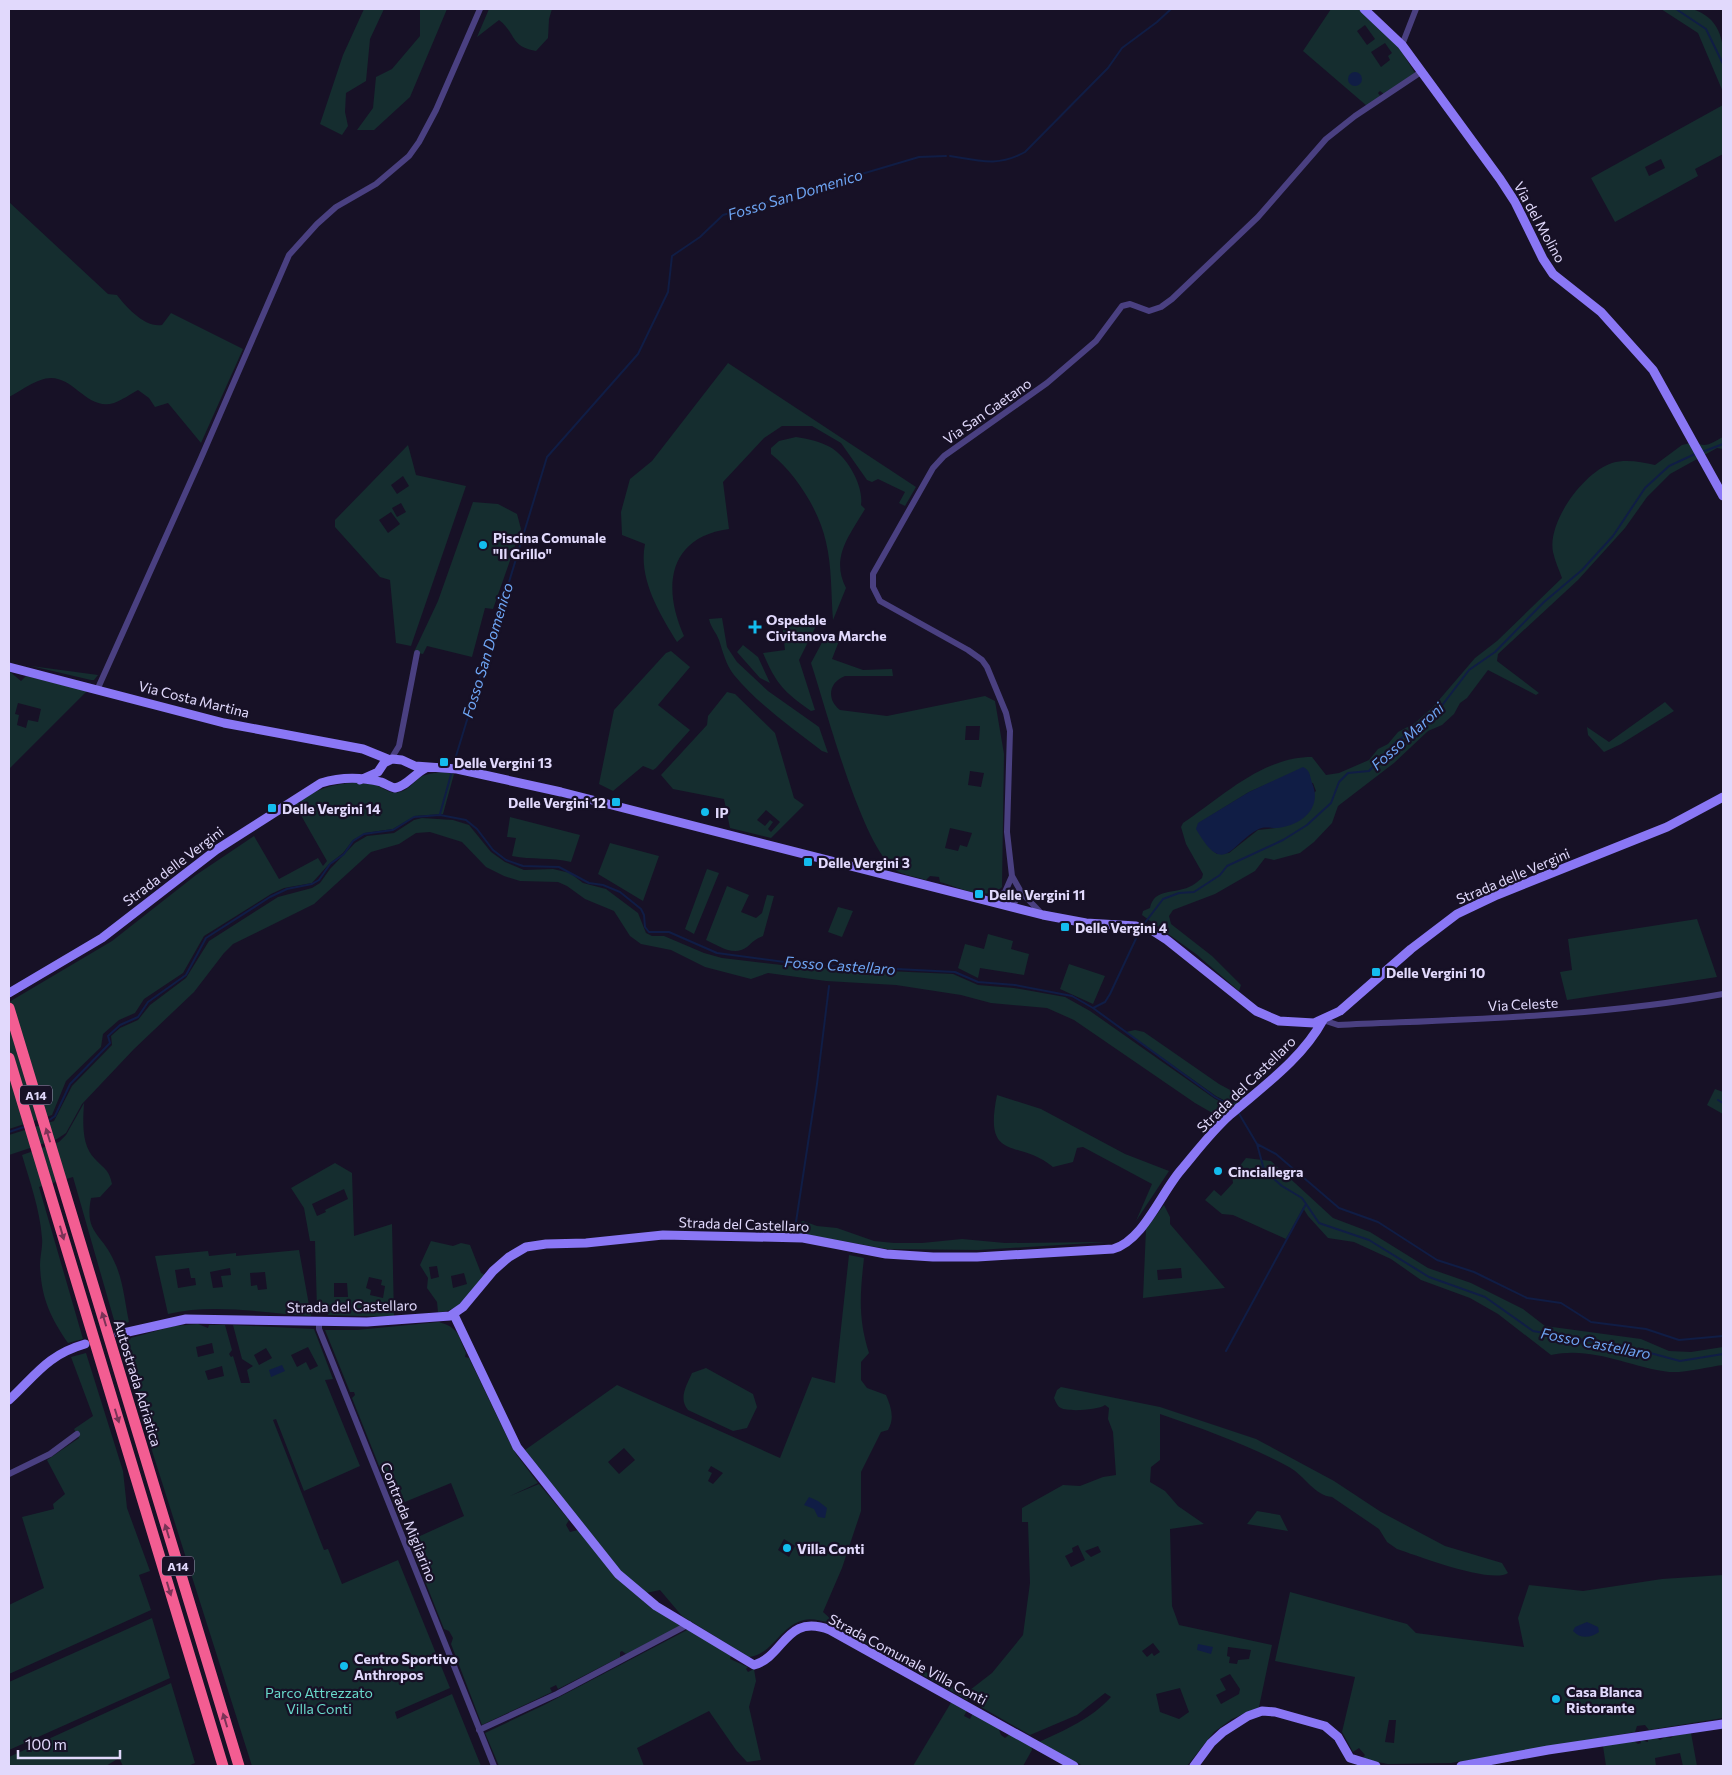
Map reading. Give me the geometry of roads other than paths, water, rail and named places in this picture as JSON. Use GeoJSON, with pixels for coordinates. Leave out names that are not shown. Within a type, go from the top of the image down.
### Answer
{"type":"FeatureCollection","features":[{"type":"Feature","properties":{"kind":"highway","name":"Autostrada Adriatica"},"geometry":{"type":"LineString","coordinates":[[9,1008],[239,1766]]}},
{"type":"Feature","properties":{"kind":"highway","name":"A14"},"geometry":{"type":"LineString","coordinates":[[9,1058],[223,1766]]}},
{"type":"Feature","properties":{"kind":"street"},"geometry":{"type":"LineString","coordinates":[[98,688],[289,255],[317,224],[336,207],[376,184],[409,156],[428,128],[480,9]]}},
{"type":"Feature","properties":{"kind":"street","name":"Via del Molino"},"geometry":{"type":"LineString","coordinates":[[1364,9],[1402,45],[1500,179],[1515,202],[1548,268],[1561,281],[1601,312],[1643,357],[1664,388],[1689,439],[1723,496]]}},
{"type":"Feature","properties":{"kind":"street"},"geometry":{"type":"LineString","coordinates":[[1402,45],[1416,9]]}},
{"type":"Feature","properties":{"kind":"street","name":"Via San Gaetano"},"geometry":{"type":"LineString","coordinates":[[1043,915],[1021,892],[1012,876],[1007,832],[1010,731],[1006,713],[987,667],[982,660],[968,650],[880,600],[873,586],[873,574],[932,468],[944,456],[1010,411],[1100,338],[1122,306],[1130,304],[1149,311],[1161,307],[1172,299],[1258,217],[1326,139],[1355,116],[1421,72]]}},
{"type":"Feature","properties":{"kind":"street"},"geometry":{"type":"LineString","coordinates":[[390,759],[399,746],[417,653]]}},
{"type":"Feature","properties":{"kind":"street","name":"Via Costa Martina"},"geometry":{"type":"LineString","coordinates":[[9,667],[98,688],[224,723],[363,749],[390,759]]}},
{"type":"Feature","properties":{"kind":"street"},"geometry":{"type":"LineString","coordinates":[[399,746],[410,771],[408,781]]}},
{"type":"Feature","properties":{"kind":"street"},"geometry":{"type":"LineString","coordinates":[[374,753],[381,768],[380,776],[384,783]]}},
{"type":"Feature","properties":{"kind":"street","name":"Strada delle Vergini"},"geometry":{"type":"LineString","coordinates":[[360,780],[381,768],[390,759],[426,768],[453,768],[561,792],[1011,908],[1086,923],[1136,926],[1152,932],[1181,950],[1246,1005],[1267,1018],[1300,1024],[1323,1020],[1346,1007],[1411,949],[1457,914],[1497,895],[1666,827],[1723,797]]}},
{"type":"Feature","properties":{"kind":"street","name":"Strada delle Vergini"},"geometry":{"type":"LineString","coordinates":[[9,993],[95,942],[216,850],[321,783],[334,779],[360,780],[384,783],[395,788],[405,785],[426,768]]}},
{"type":"Feature","properties":{"kind":"street"},"geometry":{"type":"LineString","coordinates":[[988,902],[1005,892],[1012,876]]}},
{"type":"Feature","properties":{"kind":"street"},"geometry":{"type":"LineString","coordinates":[[1005,892],[1011,908]]}},
{"type":"Feature","properties":{"kind":"street"},"geometry":{"type":"LineString","coordinates":[[1011,908],[1021,892]]}},
{"type":"Feature","properties":{"kind":"street","name":"Via Celeste"},"geometry":{"type":"LineString","coordinates":[[1323,1020],[1338,1025],[1530,1017],[1635,1009],[1723,994]]}},
{"type":"Feature","properties":{"kind":"street","name":"Strada del Castellaro"},"geometry":{"type":"LineString","coordinates":[[119,1334],[186,1319],[319,1322],[401,1321],[454,1315],[466,1305],[493,1271],[509,1257],[526,1247],[546,1244],[586,1243],[663,1235],[803,1238],[886,1254],[942,1257],[1078,1252],[1120,1247],[1133,1238],[1172,1181],[1218,1127],[1305,1046],[1323,1020]]}},
{"type":"Feature","properties":{"kind":"street","name":"Strada Comunale Villa Conti"},"geometry":{"type":"LineString","coordinates":[[454,1315],[521,1453],[618,1574],[656,1606],[689,1624],[754,1665],[761,1662],[791,1634],[803,1627],[816,1626],[830,1630],[1074,1766]]}},
{"type":"Feature","properties":{"kind":"street","name":"Contrada Migliarino"},"geometry":{"type":"LineString","coordinates":[[319,1322],[319,1329],[494,1766]]}},
{"type":"Feature","properties":{"kind":"street"},"geometry":{"type":"LineString","coordinates":[[9,1400],[46,1362],[64,1352],[85,1344]]}},
{"type":"Feature","properties":{"kind":"street"},"geometry":{"type":"LineString","coordinates":[[9,1474],[50,1454],[77,1434]]}},
{"type":"Feature","properties":{"kind":"street"},"geometry":{"type":"LineString","coordinates":[[479,1730],[557,1694],[689,1624]]}},
{"type":"Feature","properties":{"kind":"street"},"geometry":{"type":"LineString","coordinates":[[1194,1766],[1211,1743],[1223,1732],[1248,1716],[1268,1711],[1325,1726],[1338,1737],[1350,1758],[1376,1766]]}},
{"type":"Feature","properties":{"kind":"street"},"geometry":{"type":"LineString","coordinates":[[1461,1766],[1548,1750],[1723,1724]]}},
{"type":"Feature","properties":{"kind":"water"},"geometry":{"type":"Polygon","coordinates":[[[1355,72],[1360,74],[1362,79],[1360,84],[1355,86],[1350,84],[1348,79],[1350,74],[1355,72]]]}},
{"type":"Feature","properties":{"kind":"water"},"geometry":{"type":"Polygon","coordinates":[[[1303,767],[1309,774],[1315,792],[1315,800],[1308,814],[1294,824],[1285,827],[1259,829],[1227,854],[1220,855],[1213,852],[1196,829],[1198,823],[1249,792],[1303,767]]]}},
{"type":"Feature","properties":{"kind":"water"},"geometry":{"type":"Polygon","coordinates":[[[282,1365],[285,1371],[271,1377],[269,1370],[282,1365]]]}},
{"type":"Feature","properties":{"kind":"water"},"geometry":{"type":"Polygon","coordinates":[[[809,1497],[827,1508],[825,1518],[818,1517],[814,1509],[804,1505],[809,1497]]]}},
{"type":"Feature","properties":{"kind":"water"},"geometry":{"type":"Polygon","coordinates":[[[1587,1622],[1598,1627],[1599,1632],[1593,1636],[1586,1637],[1573,1631],[1575,1627],[1587,1622]]]}},
{"type":"Feature","properties":{"kind":"water"},"geometry":{"type":"Polygon","coordinates":[[[1198,1644],[1213,1647],[1211,1654],[1197,1650],[1198,1644]]]}},
{"type":"Feature","properties":{"kind":"waterway","name":"Fosso San Domenico"},"geometry":{"type":"LineString","coordinates":[[950,156],[989,162],[1006,160],[1025,152],[1108,68],[1122,48],[1171,9]]}},
{"type":"Feature","properties":{"kind":"waterway"},"geometry":{"type":"LineString","coordinates":[[1676,9],[1706,29],[1723,64]]}},
{"type":"Feature","properties":{"kind":"waterway","name":"Fosso San Domenico"},"geometry":{"type":"LineString","coordinates":[[453,766],[547,457],[638,354],[668,292],[672,256],[700,237],[723,215],[919,157],[946,156]]}},
{"type":"Feature","properties":{"kind":"waterway","name":"Fosso Maroni"},"geometry":{"type":"LineString","coordinates":[[1702,452],[1723,444]]}},
{"type":"Feature","properties":{"kind":"waterway","name":"Fosso Maroni"},"geometry":{"type":"LineString","coordinates":[[1144,924],[1163,899],[1179,893],[1194,892],[1220,875],[1227,866],[1283,840],[1307,825],[1331,803],[1339,782],[1348,773],[1369,771],[1394,744],[1440,708],[1469,670],[1495,652],[1544,602],[1582,570],[1613,536],[1645,488],[1669,466],[1695,454]]}},
{"type":"Feature","properties":{"kind":"waterway","name":"Fosso San Domenico"},"geometry":{"type":"LineString","coordinates":[[440,814],[452,771]]}},
{"type":"Feature","properties":{"kind":"waterway","name":"Fosso Castellaro"},"geometry":{"type":"LineString","coordinates":[[48,1121],[55,1116],[70,1084],[110,1043],[108,1036],[120,1025],[138,1017],[148,1002],[186,975],[206,938],[270,897],[287,889],[312,884],[319,880],[330,864],[344,854],[353,841],[364,834],[393,830],[414,817],[440,815],[466,820],[477,829],[493,850],[506,860],[523,866],[559,867],[589,883],[603,885],[620,892],[641,909],[644,915],[645,927],[649,932],[669,932],[717,953],[800,964],[955,972],[978,982],[1015,985],[1072,996],[1093,1008],[1215,1097],[1233,1107]]}},
{"type":"Feature","properties":{"kind":"waterway","name":"Fosso Maroni"},"geometry":{"type":"LineString","coordinates":[[1093,1008],[1105,1002],[1110,994],[1140,930]]}},
{"type":"Feature","properties":{"kind":"waterway"},"geometry":{"type":"LineString","coordinates":[[796,1222],[817,1084],[829,986]]}},
{"type":"Feature","properties":{"kind":"waterway"},"geometry":{"type":"LineString","coordinates":[[1718,1100],[1723,1103]]}},
{"type":"Feature","properties":{"kind":"waterway","name":"Fosso Castellaro"},"geometry":{"type":"LineString","coordinates":[[1238,1112],[1257,1144],[1264,1170],[1282,1186],[1302,1198],[1319,1223],[1369,1240],[1429,1277],[1485,1297],[1533,1331],[1639,1350],[1680,1361],[1723,1354]]}},
{"type":"Feature","properties":{"kind":"waterway","name":"Fosso Castellaro"},"geometry":{"type":"LineString","coordinates":[[9,1132],[24,1127]]}},
{"type":"Feature","properties":{"kind":"waterway"},"geometry":{"type":"LineString","coordinates":[[1257,1144],[1276,1154],[1339,1208],[1378,1222],[1437,1260],[1474,1272],[1527,1298],[1561,1303],[1591,1322],[1646,1329],[1679,1340],[1723,1336]]}},
{"type":"Feature","properties":{"kind":"waterway"},"geometry":{"type":"LineString","coordinates":[[1226,1351],[1306,1204]]}},
{"type":"Feature","properties":{"kind":"place","name":"Piscina Comunale \"Il Grillo\""},"geometry":{"type":"Point","coordinates":[483,545]}},
{"type":"Feature","properties":{"kind":"place","name":"Ospedale Civitanova Marche"},"geometry":{"type":"Point","coordinates":[755,627]}},
{"type":"Feature","properties":{"kind":"place","name":"Delle Vergini 13"},"geometry":{"type":"Point","coordinates":[444,762]}},
{"type":"Feature","properties":{"kind":"place","name":"Delle Vergini 12"},"geometry":{"type":"Point","coordinates":[616,802]}},
{"type":"Feature","properties":{"kind":"place","name":"Delle Vergini 14"},"geometry":{"type":"Point","coordinates":[272,808]}},
{"type":"Feature","properties":{"kind":"place","name":"IP"},"geometry":{"type":"Point","coordinates":[705,812]}},
{"type":"Feature","properties":{"kind":"place","name":"Delle Vergini 3"},"geometry":{"type":"Point","coordinates":[808,862]}},
{"type":"Feature","properties":{"kind":"place","name":"Delle Vergini 11"},"geometry":{"type":"Point","coordinates":[979,894]}},
{"type":"Feature","properties":{"kind":"place","name":"Delle Vergini 4"},"geometry":{"type":"Point","coordinates":[1065,927]}},
{"type":"Feature","properties":{"kind":"place","name":"Delle Vergini 10"},"geometry":{"type":"Point","coordinates":[1376,972]}},
{"type":"Feature","properties":{"kind":"place","name":"Cinciallegra"},"geometry":{"type":"Point","coordinates":[1218,1171]}},
{"type":"Feature","properties":{"kind":"place","name":"Villa Conti"},"geometry":{"type":"Point","coordinates":[787,1548]}},
{"type":"Feature","properties":{"kind":"place","name":"Centro Sportivo Anthropos"},"geometry":{"type":"Point","coordinates":[344,1666]}},
{"type":"Feature","properties":{"kind":"place","name":"Casa Blanca Ristorante"},"geometry":{"type":"Point","coordinates":[1556,1699]}},
{"type":"Feature","properties":{"kind":"park label","name":"Parco Attrezzato Villa Conti"},"geometry":{"type":"Point","coordinates":[319,1700]}}]}
